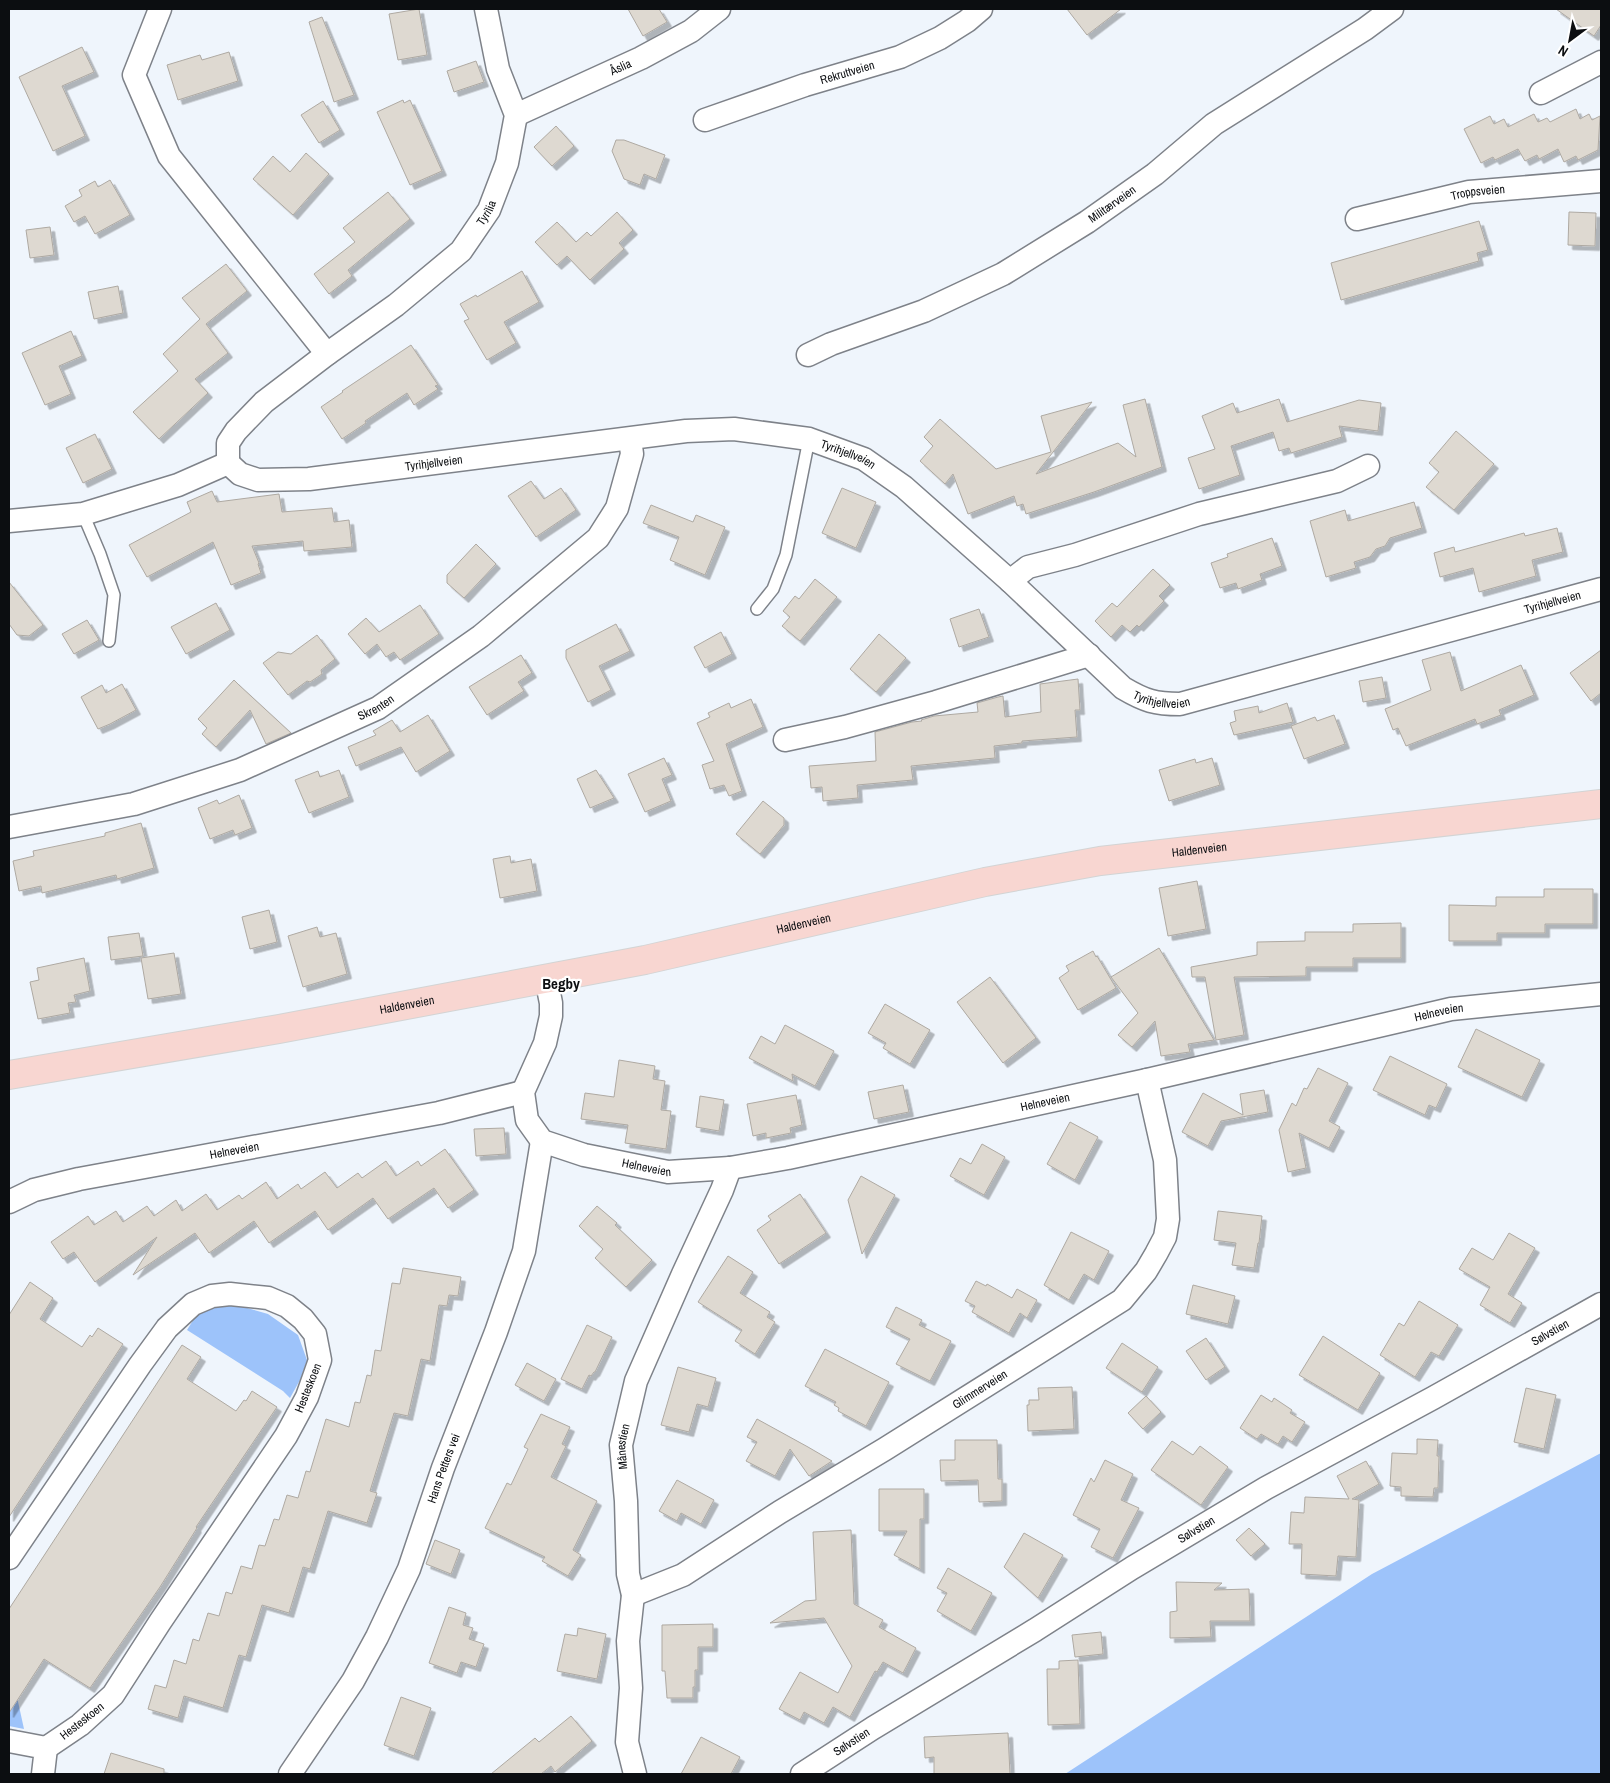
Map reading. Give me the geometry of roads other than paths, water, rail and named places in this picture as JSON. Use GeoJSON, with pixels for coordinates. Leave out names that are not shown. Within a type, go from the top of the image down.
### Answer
{"type":"FeatureCollection","features":[{"type":"Feature","properties":{"kind":"main road","name":"Haldenveien"},"geometry":{"type":"LineString","coordinates":[[9,1075],[279,1029],[645,960],[985,882],[1100,861],[1601,804]]}},
{"type":"Feature","properties":{"kind":"street"},"geometry":{"type":"LineString","coordinates":[[160,9],[134,75],[168,156],[327,354]]}},
{"type":"Feature","properties":{"kind":"street"},"geometry":{"type":"LineString","coordinates":[[486,9],[498,69],[516,115]]}},
{"type":"Feature","properties":{"kind":"street","name":"Åslia"},"geometry":{"type":"LineString","coordinates":[[516,115],[641,58],[691,31],[720,9]]}},
{"type":"Feature","properties":{"kind":"street","name":"Rekruttveien"},"geometry":{"type":"LineString","coordinates":[[705,120],[805,85],[900,57],[940,38],[967,21],[981,9]]}},
{"type":"Feature","properties":{"kind":"street","name":"Militærveien"},"geometry":{"type":"LineString","coordinates":[[808,355],[831,344],[924,311],[1004,274],[1087,222],[1147,180],[1214,124],[1364,30],[1392,9]]}},
{"type":"Feature","properties":{"kind":"street"},"geometry":{"type":"LineString","coordinates":[[1541,93],[1601,62]]}},
{"type":"Feature","properties":{"kind":"street","name":"Tyrilia"},"geometry":{"type":"LineString","coordinates":[[228,463],[228,443],[236,431],[264,402],[396,305],[460,251],[489,210],[507,163],[516,115]]}},
{"type":"Feature","properties":{"kind":"street","name":"Troppsveien"},"geometry":{"type":"LineString","coordinates":[[1357,219],[1470,192],[1601,181]]}},
{"type":"Feature","properties":{"kind":"street","name":"Tyrihjellveien"},"geometry":{"type":"LineString","coordinates":[[228,463],[240,474],[258,480],[308,479],[686,431],[734,429],[809,439],[864,459],[904,487],[1010,581],[1123,688],[1139,698],[1158,704],[1180,704],[1601,589]]}},
{"type":"Feature","properties":{"kind":"street","name":"Skrenten"},"geometry":{"type":"LineString","coordinates":[[9,827],[134,804],[240,770],[378,708],[481,636],[598,538],[617,508],[632,454],[630,439]]}},
{"type":"Feature","properties":{"kind":"street"},"geometry":{"type":"LineString","coordinates":[[9,521],[83,514],[178,485],[228,463]]}},
{"type":"Feature","properties":{"kind":"street"},"geometry":{"type":"LineString","coordinates":[[1010,581],[1028,567],[1075,555],[1199,514],[1337,481],[1368,466]]}},
{"type":"Feature","properties":{"kind":"street"},"geometry":{"type":"LineString","coordinates":[[785,740],[845,727],[936,702],[1089,655]]}},
{"type":"Feature","properties":{"kind":"street"},"geometry":{"type":"LineString","coordinates":[[542,1141],[527,1120],[522,1092],[545,1043],[551,1016],[551,1003],[546,978]]}},
{"type":"Feature","properties":{"kind":"street","name":"Helneveien"},"geometry":{"type":"LineString","coordinates":[[542,1141],[584,1155],[668,1172],[730,1168],[788,1158],[995,1111],[1147,1080],[1451,1009],[1601,994]]}},
{"type":"Feature","properties":{"kind":"street","name":"Glimmerveien"},"geometry":{"type":"LineString","coordinates":[[633,1595],[683,1575],[780,1512],[894,1444],[1122,1300],[1146,1271],[1156,1254],[1164,1237],[1168,1219],[1165,1160],[1147,1080]]}},
{"type":"Feature","properties":{"kind":"street","name":"Helneveien"},"geometry":{"type":"LineString","coordinates":[[9,1202],[34,1190],[79,1179],[439,1113],[522,1092]]}},
{"type":"Feature","properties":{"kind":"street","name":"Hans Petters vei"},"geometry":{"type":"LineString","coordinates":[[290,1774],[353,1681],[377,1637],[409,1569],[524,1251],[542,1141]]}},
{"type":"Feature","properties":{"kind":"street","name":"Månestien"},"geometry":{"type":"LineString","coordinates":[[635,1774],[627,1742],[631,1688],[628,1640],[633,1595],[628,1574],[626,1501],[621,1445],[636,1381],[722,1190],[730,1168]]}},
{"type":"Feature","properties":{"kind":"street","name":"Hesteskoen"},"geometry":{"type":"LineString","coordinates":[[9,1558],[145,1358],[167,1328],[193,1304],[212,1296],[230,1294],[268,1298],[286,1306],[304,1319],[315,1334],[320,1360],[307,1396],[286,1436],[113,1695],[80,1725],[46,1748],[9,1741]]}},
{"type":"Feature","properties":{"kind":"street","name":"Sølvstien"},"geometry":{"type":"LineString","coordinates":[[802,1774],[1132,1568],[1266,1488],[1433,1398],[1601,1304]]}},
{"type":"Feature","properties":{"kind":"street","name":"Hesteskoen"},"geometry":{"type":"LineString","coordinates":[[43,1774],[46,1748]]}},
{"type":"Feature","properties":{"kind":"lane"},"geometry":{"type":"LineString","coordinates":[[757,609],[773,589],[786,555],[809,439]]}},
{"type":"Feature","properties":{"kind":"lane"},"geometry":{"type":"LineString","coordinates":[[83,514],[114,594],[110,641]]}},
{"type":"Feature","properties":{"kind":"district","name":"Begby"},"geometry":{"type":"Point","coordinates":[561,984]}}]}
